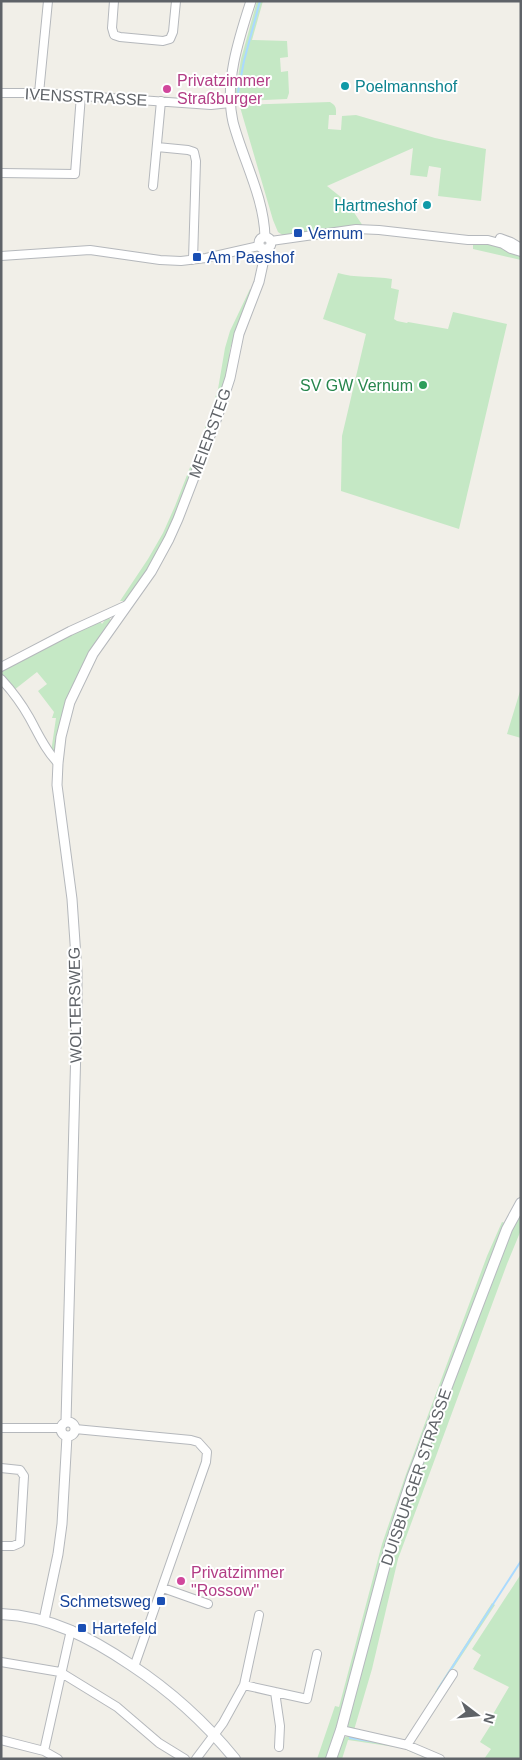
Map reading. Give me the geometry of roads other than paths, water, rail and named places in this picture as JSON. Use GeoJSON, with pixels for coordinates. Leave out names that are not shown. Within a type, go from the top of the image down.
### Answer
{"type":"FeatureCollection","features":[{"type":"Feature","properties":{"kind":"main road","name":"DUISBURGER STRASSE"},"geometry":{"type":"LineString","coordinates":[[331,1759],[390,1546],[412,1478],[506,1229],[521,1203]]}},
{"type":"Feature","properties":{"kind":"main road"},"geometry":{"type":"LineString","coordinates":[[1,1614],[44,1620],[71,1630],[101,1645],[177,1698],[215,1734],[235,1759]]}},
{"type":"Feature","properties":{"kind":"street"},"geometry":{"type":"LineString","coordinates":[[39,93],[48,1]]}},
{"type":"Feature","properties":{"kind":"street"},"geometry":{"type":"LineString","coordinates":[[114,1],[112,28],[114,35],[163,42],[170,39],[173,32],[176,1]]}},
{"type":"Feature","properties":{"kind":"street"},"geometry":{"type":"LineString","coordinates":[[250,1],[231,76],[230,104],[233,122],[263,217],[268,239],[356,229],[468,240],[498,238],[511,242],[521,248]]}},
{"type":"Feature","properties":{"kind":"street","name":"IVENSSTRASSE"},"geometry":{"type":"LineString","coordinates":[[1,93],[39,93],[211,105],[230,104]]}},
{"type":"Feature","properties":{"kind":"street"},"geometry":{"type":"LineString","coordinates":[[1,173],[75,174],[81,96]]}},
{"type":"Feature","properties":{"kind":"street"},"geometry":{"type":"LineString","coordinates":[[153,186],[161,101]]}},
{"type":"Feature","properties":{"kind":"street"},"geometry":{"type":"LineString","coordinates":[[157,147],[194,152],[196,161],[193,260]]}},
{"type":"Feature","properties":{"kind":"street","name":"MEIERSTEG"},"geometry":{"type":"LineString","coordinates":[[127,605],[151,572],[184,506],[223,401],[239,334],[258,287],[262,248],[260,239],[268,239]]}},
{"type":"Feature","properties":{"kind":"street"},"geometry":{"type":"LineString","coordinates":[[488,240],[521,252]]}},
{"type":"Feature","properties":{"kind":"street"},"geometry":{"type":"LineString","coordinates":[[1,256],[90,250],[160,260],[193,260],[262,248]]}},
{"type":"Feature","properties":{"kind":"street"},"geometry":{"type":"LineString","coordinates":[[1,667],[70,631],[127,605]]}},
{"type":"Feature","properties":{"kind":"street","name":"WOLTERSWEG"},"geometry":{"type":"LineString","coordinates":[[63,1425],[76,1062],[77,972],[72,899],[58,793],[58,763],[61,737],[70,702],[93,654],[127,605]]}},
{"type":"Feature","properties":{"kind":"street"},"geometry":{"type":"LineString","coordinates":[[1,679],[14,693],[50,755],[58,763]]}},
{"type":"Feature","properties":{"kind":"street"},"geometry":{"type":"LineString","coordinates":[[1,1428],[72,1423],[75,1429]]}},
{"type":"Feature","properties":{"kind":"street"},"geometry":{"type":"LineString","coordinates":[[44,1620],[58,1554],[62,1524],[67,1436],[64,1435],[63,1425]]}},
{"type":"Feature","properties":{"kind":"street"},"geometry":{"type":"LineString","coordinates":[[67,1436],[72,1434],[75,1429]]}},
{"type":"Feature","properties":{"kind":"street"},"geometry":{"type":"LineString","coordinates":[[75,1429],[191,1440],[198,1442],[207,1452],[206,1462],[134,1667]]}},
{"type":"Feature","properties":{"kind":"street"},"geometry":{"type":"LineString","coordinates":[[1,1468],[20,1470],[24,1476],[20,1543],[14,1546],[1,1546]]}},
{"type":"Feature","properties":{"kind":"street"},"geometry":{"type":"LineString","coordinates":[[163,1588],[208,1604]]}},
{"type":"Feature","properties":{"kind":"street"},"geometry":{"type":"LineString","coordinates":[[196,1759],[223,1723],[244,1685],[259,1616]]}},
{"type":"Feature","properties":{"kind":"street"},"geometry":{"type":"LineString","coordinates":[[44,1751],[48,1740],[60,1672],[71,1630]]}},
{"type":"Feature","properties":{"kind":"street"},"geometry":{"type":"LineString","coordinates":[[244,1685],[308,1699],[317,1654]]}},
{"type":"Feature","properties":{"kind":"street"},"geometry":{"type":"LineString","coordinates":[[1,1662],[60,1672],[117,1707],[159,1743],[185,1759]]}},
{"type":"Feature","properties":{"kind":"street"},"geometry":{"type":"LineString","coordinates":[[407,1745],[453,1674]]}},
{"type":"Feature","properties":{"kind":"street"},"geometry":{"type":"LineString","coordinates":[[275,1692],[280,1726],[280,1747]]}},
{"type":"Feature","properties":{"kind":"street"},"geometry":{"type":"LineString","coordinates":[[340,1730],[407,1745],[440,1759]]}},
{"type":"Feature","properties":{"kind":"street"},"geometry":{"type":"LineString","coordinates":[[1,1740],[44,1751],[58,1759]]}},
{"type":"Feature","properties":{"kind":"waterway"},"geometry":{"type":"LineString","coordinates":[[238,92],[260,1]]}},
{"type":"Feature","properties":{"kind":"waterway"},"geometry":{"type":"LineString","coordinates":[[438,1689],[521,1561]]}},
{"type":"Feature","properties":{"kind":"waterway"},"geometry":{"type":"LineString","coordinates":[[350,1738],[383,1743]]}},
{"type":"Feature","properties":{"kind":"place","name":"Poelmannshof"},"geometry":{"type":"Point","coordinates":[345,86]}},
{"type":"Feature","properties":{"kind":"place","name":"Privatzimmer Straßburger"},"geometry":{"type":"Point","coordinates":[167,89]}},
{"type":"Feature","properties":{"kind":"place","name":"Hartmeshof"},"geometry":{"type":"Point","coordinates":[427,205]}},
{"type":"Feature","properties":{"kind":"place","name":"Vernum"},"geometry":{"type":"Point","coordinates":[298,233]}},
{"type":"Feature","properties":{"kind":"place","name":"Am Paeshof"},"geometry":{"type":"Point","coordinates":[197,257]}},
{"type":"Feature","properties":{"kind":"place","name":"SV GW Vernum"},"geometry":{"type":"Point","coordinates":[423,385]}},
{"type":"Feature","properties":{"kind":"place","name":"Privatzimmer \"Rossow\""},"geometry":{"type":"Point","coordinates":[181,1581]}},
{"type":"Feature","properties":{"kind":"place","name":"Schmetsweg"},"geometry":{"type":"Point","coordinates":[161,1601]}},
{"type":"Feature","properties":{"kind":"place","name":"Hartefeld"},"geometry":{"type":"Point","coordinates":[82,1628]}}]}
